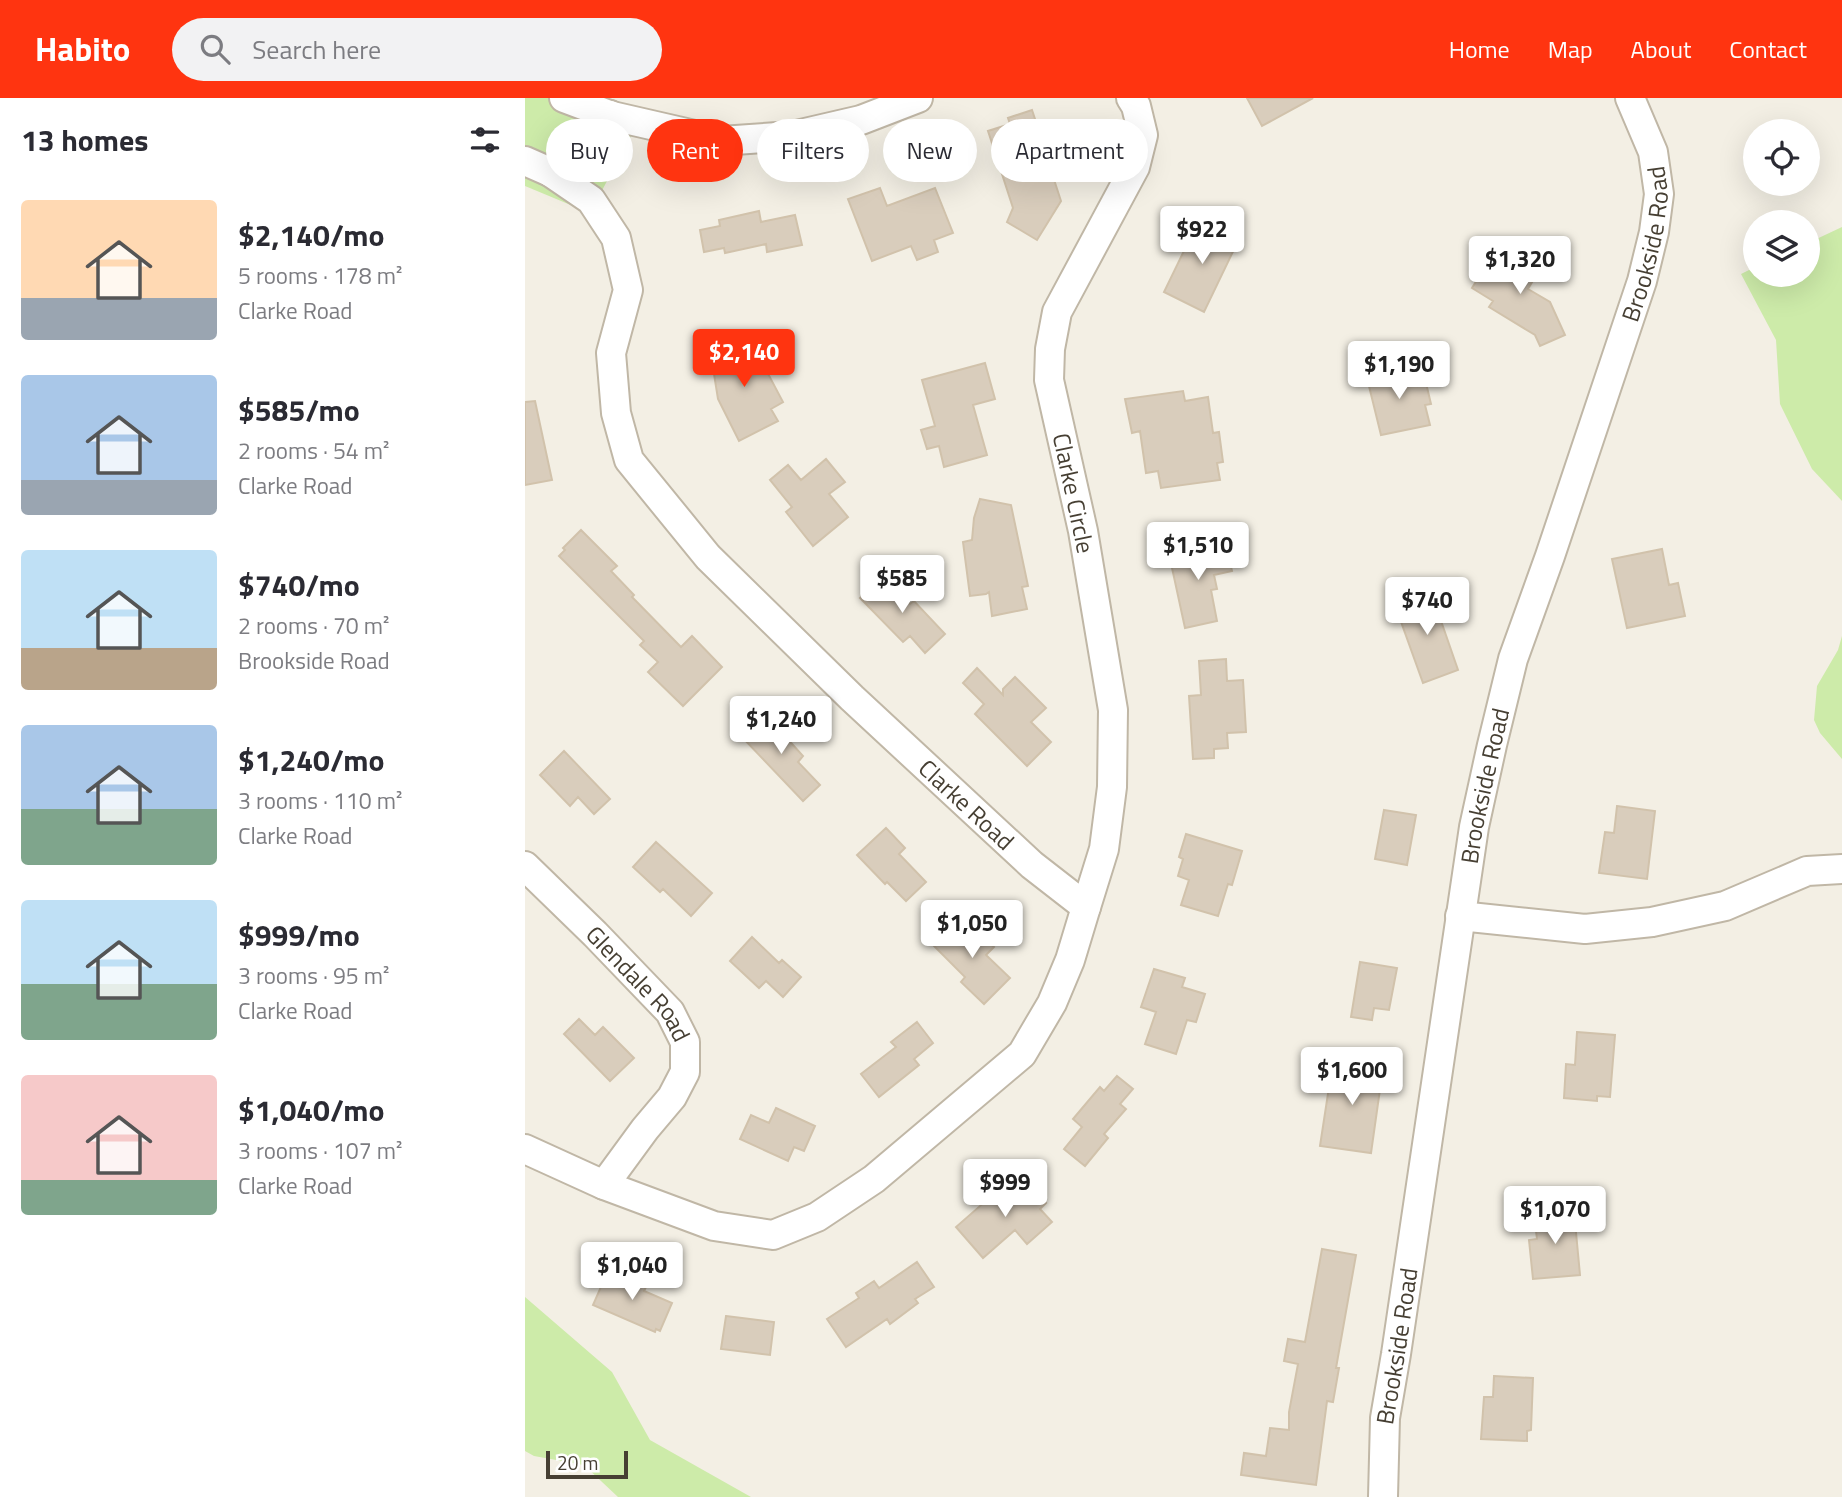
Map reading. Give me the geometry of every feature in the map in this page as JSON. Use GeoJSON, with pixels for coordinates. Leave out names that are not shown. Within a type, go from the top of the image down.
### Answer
{"type":"FeatureCollection","features":[{"type":"Feature","properties":{"kind":"street"},"geometry":{"type":"LineString","coordinates":[[564,98],[610,115],[721,141],[792,136],[862,120],[918,98]]}},
{"type":"Feature","properties":{"kind":"street","name":"Clarke Circle"},"geometry":{"type":"LineString","coordinates":[[1086,907],[1104,849],[1112,787],[1113,710],[1083,531],[1049,380],[1049,349],[1057,312],[1135,167],[1143,135],[1136,106],[1131,98]]}},
{"type":"Feature","properties":{"kind":"street","name":"Brookside Road"},"geometry":{"type":"LineString","coordinates":[[1383,1497],[1385,1418],[1473,827],[1513,659],[1551,556],[1642,281],[1654,232],[1659,194],[1653,152],[1630,98]]}},
{"type":"Feature","properties":{"kind":"street","name":"Clarke Road"},"geometry":{"type":"LineString","coordinates":[[610,115],[537,166],[591,200],[616,238],[628,290],[611,353],[616,413],[629,460],[717,566],[852,698],[1032,865],[1086,907]]}},
{"type":"Feature","properties":{"kind":"street","name":"Glendale Road"},"geometry":{"type":"LineString","coordinates":[[525,866],[670,1012],[685,1042],[685,1072],[673,1097],[645,1129],[604,1185]]}},
{"type":"Feature","properties":{"kind":"street"},"geometry":{"type":"LineString","coordinates":[[1460,916],[1585,929],[1653,922],[1725,906],[1807,871],[1842,869]]}},
{"type":"Feature","properties":{"kind":"street"},"geometry":{"type":"LineString","coordinates":[[525,1149],[604,1185],[714,1226],[773,1236],[817,1217],[874,1179],[1022,1054],[1052,1003],[1070,960],[1086,907]]}},
{"type":"Feature","properties":{"kind":"green space"},"geometry":{"type":"Polygon","coordinates":[[[525,98],[597,98],[639,121],[633,132],[633,119],[546,119],[546,182],[607,182],[590,213],[525,186],[525,98]]]}},
{"type":"Feature","properties":{"kind":"green space"},"geometry":{"type":"Polygon","coordinates":[[[1842,227],[1842,501],[1812,469],[1780,404],[1776,340],[1748,287],[1820,287],[1820,237],[1842,227]]]}},
{"type":"Feature","properties":{"kind":"green space"},"geometry":{"type":"Polygon","coordinates":[[[1842,636],[1842,759],[1820,733],[1814,720],[1817,686],[1838,650],[1842,636]]]}},
{"type":"Feature","properties":{"kind":"green space"},"geometry":{"type":"Polygon","coordinates":[[[525,1297],[612,1372],[650,1440],[751,1497],[618,1497],[584,1465],[534,1456],[525,1451],[525,1297]]]}},
{"type":"Feature","properties":{"kind":"building"},"geometry":{"type":"Polygon","coordinates":[[[1247,98],[1313,98],[1262,126],[1247,98]]]}},
{"type":"Feature","properties":{"kind":"building"},"geometry":{"type":"Polygon","coordinates":[[[1032,110],[1035,119],[1008,119],[1032,110]]]}},
{"type":"Feature","properties":{"kind":"building"},"geometry":{"type":"Polygon","coordinates":[[[1005,182],[1055,182],[1061,201],[1037,240],[1007,222],[1013,208],[1005,182]]]}},
{"type":"Feature","properties":{"kind":"building"},"geometry":{"type":"Polygon","coordinates":[[[880,188],[887,206],[935,188],[953,233],[934,240],[938,252],[917,260],[911,246],[872,261],[848,199],[880,188]]]}},
{"type":"Feature","properties":{"kind":"building"},"geometry":{"type":"Polygon","coordinates":[[[759,211],[761,222],[795,215],[802,245],[767,252],[766,244],[725,253],[724,248],[704,252],[700,230],[720,226],[719,220],[759,211]]]}},
{"type":"Feature","properties":{"kind":"building"},"geometry":{"type":"Polygon","coordinates":[[[1199,220],[1239,239],[1204,312],[1164,292],[1199,220]]]}},
{"type":"Feature","properties":{"kind":"building"},"geometry":{"type":"Polygon","coordinates":[[[1522,247],[1545,260],[1528,289],[1550,302],[1565,335],[1540,346],[1535,335],[1489,307],[1493,301],[1472,288],[1492,256],[1510,267],[1522,247]]]}},
{"type":"Feature","properties":{"kind":"building"},"geometry":{"type":"Polygon","coordinates":[[[743,340],[748,358],[757,353],[783,402],[771,409],[778,421],[739,441],[718,399],[710,349],[743,340]]]}},
{"type":"Feature","properties":{"kind":"building"},"geometry":{"type":"Polygon","coordinates":[[[985,363],[995,399],[973,405],[987,455],[944,467],[939,446],[927,449],[921,430],[935,426],[922,380],[985,363]]]}},
{"type":"Feature","properties":{"kind":"building"},"geometry":{"type":"Polygon","coordinates":[[[1413,366],[1418,386],[1426,383],[1431,404],[1425,405],[1430,425],[1381,435],[1367,378],[1413,366]]]}},
{"type":"Feature","properties":{"kind":"building"},"geometry":{"type":"Polygon","coordinates":[[[1183,391],[1185,401],[1208,397],[1213,433],[1219,432],[1223,462],[1217,463],[1220,480],[1161,488],[1158,471],[1146,473],[1140,431],[1132,433],[1125,399],[1183,391]]]}},
{"type":"Feature","properties":{"kind":"building"},"geometry":{"type":"Polygon","coordinates":[[[535,401],[552,480],[525,485],[525,402],[535,401]]]}},
{"type":"Feature","properties":{"kind":"building"},"geometry":{"type":"Polygon","coordinates":[[[826,459],[845,482],[829,494],[848,517],[813,546],[786,512],[792,507],[770,480],[788,465],[801,480],[826,459]]]}},
{"type":"Feature","properties":{"kind":"building"},"geometry":{"type":"Polygon","coordinates":[[[980,499],[1011,505],[1028,586],[1022,587],[1027,609],[992,616],[989,592],[970,596],[963,542],[972,540],[974,518],[980,499]]]}},
{"type":"Feature","properties":{"kind":"building"},"geometry":{"type":"Polygon","coordinates":[[[581,530],[617,566],[611,571],[634,595],[632,597],[681,647],[692,636],[722,667],[683,706],[648,672],[658,662],[640,645],[644,641],[559,556],[565,550],[563,548],[581,530]]]}},
{"type":"Feature","properties":{"kind":"building"},"geometry":{"type":"Polygon","coordinates":[[[1212,544],[1214,552],[1227,550],[1232,571],[1214,575],[1217,589],[1211,590],[1217,621],[1185,628],[1169,554],[1212,544]]]}},
{"type":"Feature","properties":{"kind":"building"},"geometry":{"type":"Polygon","coordinates":[[[1662,549],[1669,585],[1678,583],[1685,616],[1627,628],[1612,559],[1662,549]]]}},
{"type":"Feature","properties":{"kind":"building"},"geometry":{"type":"Polygon","coordinates":[[[883,576],[910,604],[914,601],[945,634],[925,653],[910,636],[903,642],[860,598],[883,576]]]}},
{"type":"Feature","properties":{"kind":"building"},"geometry":{"type":"Polygon","coordinates":[[[1431,592],[1458,670],[1423,683],[1395,605],[1431,592]]]}},
{"type":"Feature","properties":{"kind":"building"},"geometry":{"type":"Polygon","coordinates":[[[1226,659],[1227,681],[1243,680],[1246,732],[1227,733],[1228,748],[1214,749],[1214,758],[1193,759],[1189,696],[1201,695],[1199,661],[1226,659]]]}},
{"type":"Feature","properties":{"kind":"building"},"geometry":{"type":"Polygon","coordinates":[[[977,668],[1003,695],[1003,689],[1015,677],[1046,708],[1031,722],[1051,742],[1027,766],[975,714],[984,704],[963,683],[977,668]]]}},
{"type":"Feature","properties":{"kind":"building"},"geometry":{"type":"Polygon","coordinates":[[[765,714],[803,756],[798,762],[820,785],[803,801],[741,736],[765,714]]]}},
{"type":"Feature","properties":{"kind":"building"},"geometry":{"type":"Polygon","coordinates":[[[564,751],[610,799],[594,814],[578,797],[570,806],[540,775],[564,751]]]}},
{"type":"Feature","properties":{"kind":"building"},"geometry":{"type":"Polygon","coordinates":[[[1617,806],[1655,811],[1647,879],[1599,873],[1605,832],[1614,833],[1617,806]]]}},
{"type":"Feature","properties":{"kind":"building"},"geometry":{"type":"Polygon","coordinates":[[[1384,810],[1416,815],[1407,865],[1375,859],[1384,810]]]}},
{"type":"Feature","properties":{"kind":"building"},"geometry":{"type":"Polygon","coordinates":[[[886,828],[905,848],[899,854],[926,882],[906,901],[857,855],[886,828]]]}},
{"type":"Feature","properties":{"kind":"building"},"geometry":{"type":"Polygon","coordinates":[[[1186,834],[1242,851],[1232,885],[1228,884],[1218,916],[1181,905],[1189,880],[1178,876],[1183,859],[1179,857],[1186,834]]]}},
{"type":"Feature","properties":{"kind":"building"},"geometry":{"type":"Polygon","coordinates":[[[656,842],[712,893],[691,916],[663,889],[660,892],[633,867],[656,842]]]}},
{"type":"Feature","properties":{"kind":"building"},"geometry":{"type":"Polygon","coordinates":[[[962,917],[994,947],[986,955],[1010,978],[984,1004],[961,982],[965,977],[934,946],[962,917]]]}},
{"type":"Feature","properties":{"kind":"building"},"geometry":{"type":"Polygon","coordinates":[[[752,937],[779,963],[782,960],[801,977],[783,997],[766,981],[759,988],[730,961],[752,937]]]}},
{"type":"Feature","properties":{"kind":"building"},"geometry":{"type":"Polygon","coordinates":[[[1360,962],[1397,968],[1389,1010],[1374,1008],[1372,1020],[1351,1017],[1360,962]]]}},
{"type":"Feature","properties":{"kind":"building"},"geometry":{"type":"Polygon","coordinates":[[[1154,969],[1185,978],[1182,987],[1205,994],[1196,1022],[1187,1020],[1176,1054],[1145,1044],[1156,1012],[1141,1007],[1154,969]]]}},
{"type":"Feature","properties":{"kind":"building"},"geometry":{"type":"Polygon","coordinates":[[[579,1019],[595,1035],[603,1027],[634,1058],[610,1081],[564,1034],[579,1019]]]}},
{"type":"Feature","properties":{"kind":"building"},"geometry":{"type":"Polygon","coordinates":[[[917,1022],[933,1043],[914,1059],[919,1065],[879,1097],[861,1074],[896,1047],[891,1042],[917,1022]]]}},
{"type":"Feature","properties":{"kind":"building"},"geometry":{"type":"Polygon","coordinates":[[[1577,1032],[1615,1035],[1610,1097],[1597,1096],[1597,1101],[1564,1098],[1566,1064],[1575,1065],[1577,1032]]]}},
{"type":"Feature","properties":{"kind":"building"},"geometry":{"type":"Polygon","coordinates":[[[1333,1061],[1383,1068],[1371,1153],[1320,1146],[1333,1061]]]}},
{"type":"Feature","properties":{"kind":"building"},"geometry":{"type":"Polygon","coordinates":[[[1117,1076],[1133,1089],[1120,1104],[1126,1109],[1104,1134],[1108,1138],[1085,1166],[1064,1149],[1082,1127],[1073,1119],[1100,1087],[1104,1091],[1117,1076]]]}},
{"type":"Feature","properties":{"kind":"building"},"geometry":{"type":"Polygon","coordinates":[[[776,1108],[815,1126],[804,1151],[794,1147],[788,1161],[740,1139],[751,1115],[769,1123],[776,1108]]]}},
{"type":"Feature","properties":{"kind":"building"},"geometry":{"type":"Polygon","coordinates":[[[1025,1180],[1046,1203],[1040,1209],[1052,1222],[1027,1244],[1015,1230],[983,1258],[956,1227],[996,1192],[1003,1199],[1025,1180]]]}},
{"type":"Feature","properties":{"kind":"building"},"geometry":{"type":"Polygon","coordinates":[[[1574,1211],[1580,1275],[1533,1279],[1529,1240],[1537,1239],[1534,1215],[1574,1211]]]}},
{"type":"Feature","properties":{"kind":"building"},"geometry":{"type":"Polygon","coordinates":[[[1322,1249],[1356,1255],[1336,1368],[1339,1368],[1333,1402],[1327,1401],[1316,1485],[1241,1475],[1244,1453],[1266,1456],[1270,1428],[1289,1430],[1289,1412],[1298,1364],[1284,1361],[1288,1339],[1305,1342],[1322,1249]]]}},
{"type":"Feature","properties":{"kind":"building"},"geometry":{"type":"Polygon","coordinates":[[[917,1262],[934,1287],[915,1299],[918,1303],[890,1324],[887,1319],[846,1347],[827,1319],[859,1298],[856,1293],[874,1281],[879,1288],[917,1262]]]}},
{"type":"Feature","properties":{"kind":"building"},"geometry":{"type":"Polygon","coordinates":[[[608,1271],[646,1287],[644,1291],[672,1303],[660,1331],[656,1329],[655,1332],[593,1305],[608,1271]]]}},
{"type":"Feature","properties":{"kind":"building"},"geometry":{"type":"Polygon","coordinates":[[[726,1316],[774,1322],[770,1355],[721,1349],[726,1316]]]}},
{"type":"Feature","properties":{"kind":"building"},"geometry":{"type":"Polygon","coordinates":[[[1494,1376],[1533,1378],[1531,1430],[1527,1431],[1527,1441],[1481,1439],[1484,1397],[1493,1397],[1494,1376]]]}}]}
